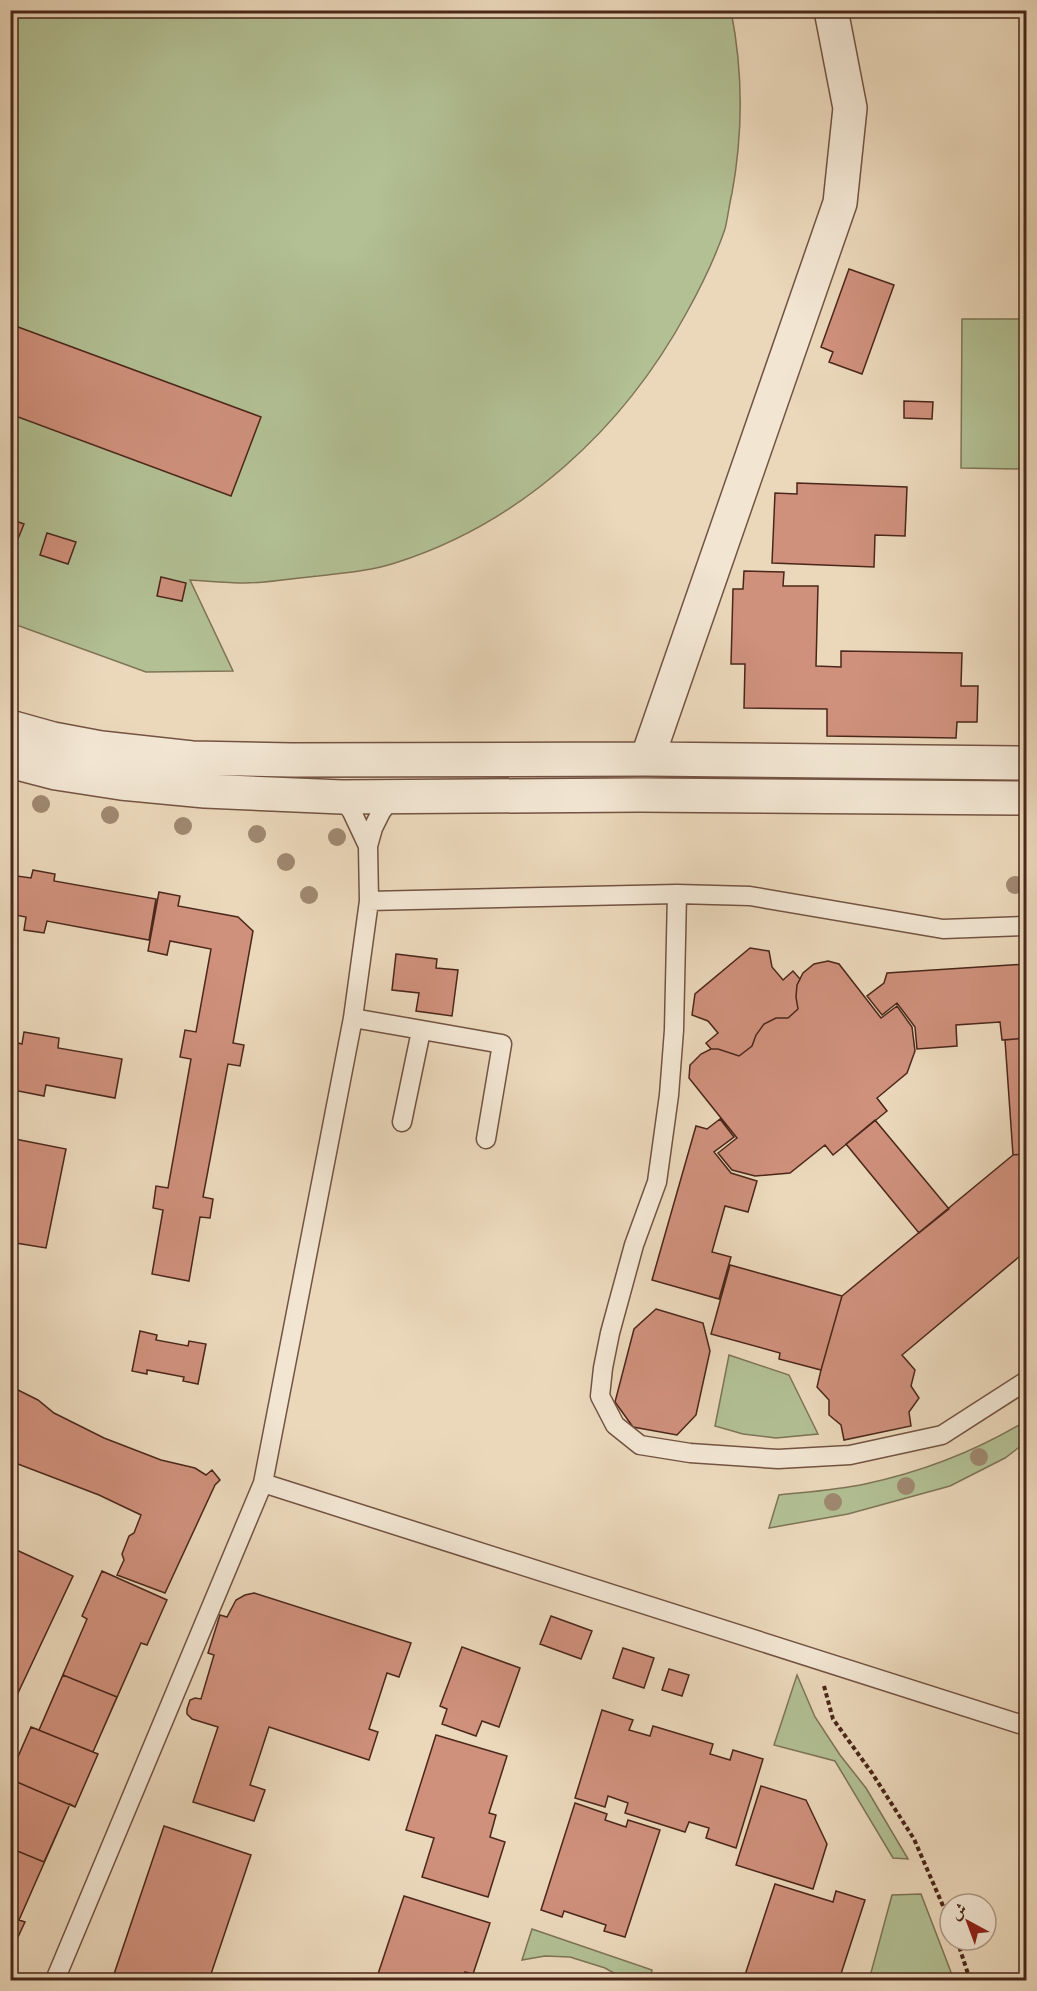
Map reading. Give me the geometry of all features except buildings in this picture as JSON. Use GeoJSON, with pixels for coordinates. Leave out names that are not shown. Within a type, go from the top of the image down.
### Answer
{"type":"FeatureCollection","features":[{"type":"Feature","properties":{"kind":"street"},"geometry":{"type":"LineString","coordinates":[[647,759],[840,203],[850,108],[831,10]]}},
{"type":"Feature","properties":{"kind":"street"},"geometry":{"type":"LineString","coordinates":[[10,727],[53,739],[100,748],[192,758],[1026,763]]}},
{"type":"Feature","properties":{"kind":"street"},"geometry":{"type":"LineString","coordinates":[[10,761],[56,773],[121,783],[205,791],[342,797],[640,795],[1026,798]]}},
{"type":"Feature","properties":{"kind":"lane"},"geometry":{"type":"LineString","coordinates":[[342,797],[352,812],[368,846]]}},
{"type":"Feature","properties":{"kind":"lane"},"geometry":{"type":"LineString","coordinates":[[55,1980],[263,1483],[353,1018],[369,901],[368,846],[373,828],[392,797]]}},
{"type":"Feature","properties":{"kind":"lane"},"geometry":{"type":"LineString","coordinates":[[369,901],[677,894],[750,896],[943,929],[1026,926]]}},
{"type":"Feature","properties":{"kind":"lane"},"geometry":{"type":"LineString","coordinates":[[677,894],[674,1030],[669,1095],[657,1182],[628,1267],[610,1333],[601,1387],[600,1396],[615,1425],[640,1445],[690,1453],[778,1459],[850,1455],[942,1435],[1026,1381]]}},
{"type":"Feature","properties":{"kind":"lane"},"geometry":{"type":"LineString","coordinates":[[353,1018],[502,1044],[486,1139]]}},
{"type":"Feature","properties":{"kind":"lane"},"geometry":{"type":"LineString","coordinates":[[402,1122],[421,1031]]}},
{"type":"Feature","properties":{"kind":"lane"},"geometry":{"type":"LineString","coordinates":[[263,1483],[1026,1726]]}},
{"type":"Feature","properties":{"kind":"path"},"geometry":{"type":"LineString","coordinates":[[816,1660],[833,1719],[872,1773],[914,1839],[938,1894]]}},
{"type":"Feature","properties":{"kind":"path"},"geometry":{"type":"LineString","coordinates":[[961,1952],[970,1980]]}},
{"type":"Feature","properties":{"kind":"green space"},"geometry":{"type":"Polygon","coordinates":[[[10,11],[731,11],[738,56],[740,125],[736,170],[725,229],[708,271],[687,312],[662,354],[633,395],[565,466],[527,497],[485,523],[441,545],[386,566],[347,573],[263,582],[190,580],[233,671],[146,672],[11,623],[10,11]]]}},
{"type":"Feature","properties":{"kind":"green space"},"geometry":{"type":"Polygon","coordinates":[[[962,319],[1026,319],[1026,469],[961,468],[962,319]]]}},
{"type":"Feature","properties":{"kind":"green space"},"geometry":{"type":"Polygon","coordinates":[[[729,1355],[789,1375],[818,1434],[776,1438],[743,1434],[715,1426],[729,1355]]]}},
{"type":"Feature","properties":{"kind":"green space"},"geometry":{"type":"Polygon","coordinates":[[[1026,1421],[1026,1442],[1005,1458],[950,1486],[848,1514],[769,1528],[779,1495],[854,1486],[928,1467],[988,1442],[1026,1421]]]}},
{"type":"Feature","properties":{"kind":"green space"},"geometry":{"type":"Polygon","coordinates":[[[797,1675],[815,1717],[840,1755],[866,1788],[908,1859],[893,1858],[835,1761],[774,1745],[797,1675]]]}},
{"type":"Feature","properties":{"kind":"green space"},"geometry":{"type":"Polygon","coordinates":[[[921,1894],[938,1938],[938,1952],[943,1952],[954,1980],[869,1980],[892,1895],[921,1894]]]}},
{"type":"Feature","properties":{"kind":"green space"},"geometry":{"type":"Polygon","coordinates":[[[532,1929],[652,1970],[650,1980],[626,1980],[605,1968],[570,1957],[545,1956],[522,1960],[532,1929]]]}}]}
